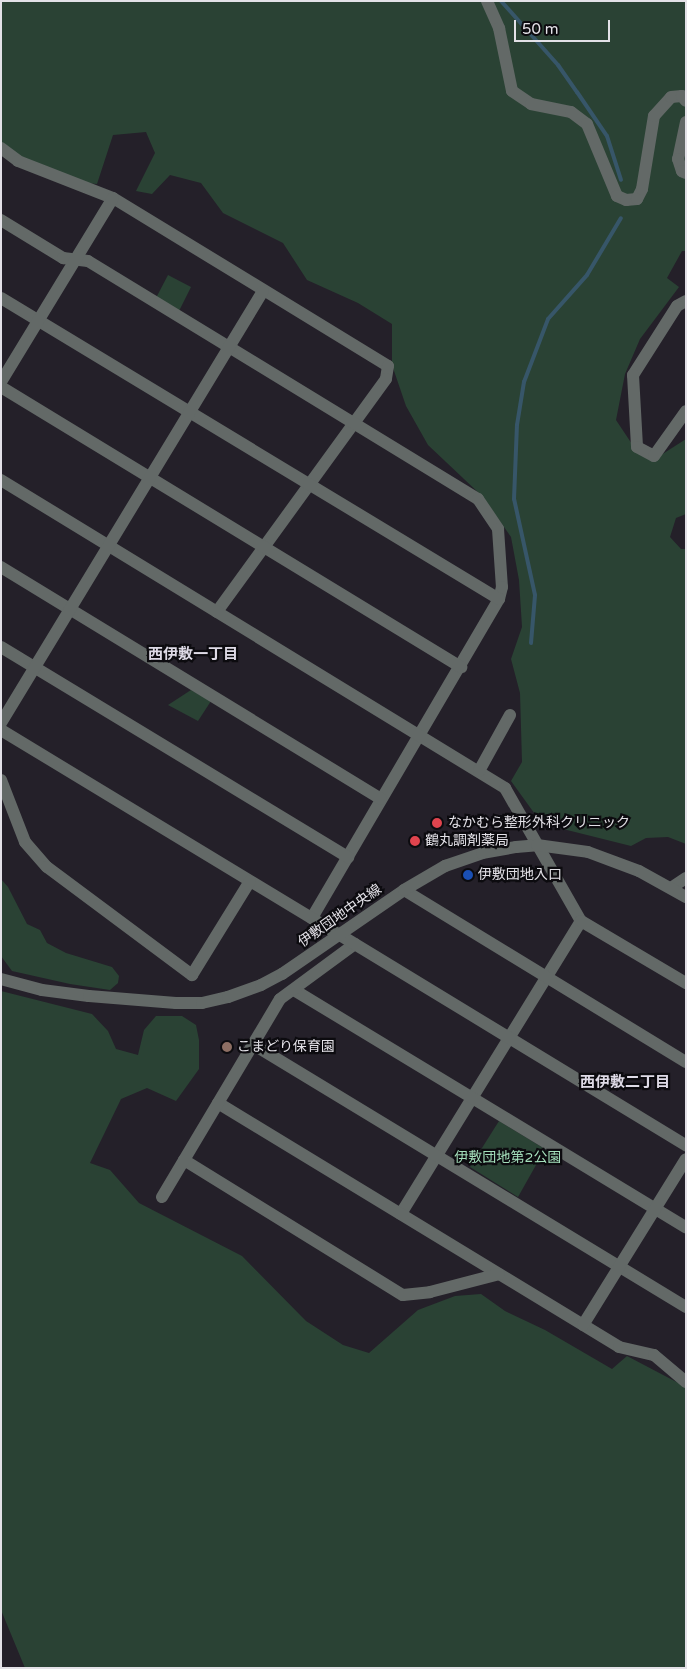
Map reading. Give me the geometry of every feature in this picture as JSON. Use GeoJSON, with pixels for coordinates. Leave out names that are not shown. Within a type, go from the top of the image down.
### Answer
{"type":"FeatureCollection","features":[{"type":"Feature","properties":{"kind":"street"},"geometry":{"type":"LineString","coordinates":[[487,1],[499,28],[512,91],[531,104],[571,112],[587,124],[617,196],[626,200],[637,199],[642,189],[654,116],[671,97],[682,96],[686,101]]}},
{"type":"Feature","properties":{"kind":"street"},"geometry":{"type":"LineString","coordinates":[[686,122],[678,159],[682,170],[686,173]]}},
{"type":"Feature","properties":{"kind":"street"},"geometry":{"type":"LineString","coordinates":[[1,148],[18,161],[113,198],[388,366],[386,380],[217,612]]}},
{"type":"Feature","properties":{"kind":"street"},"geometry":{"type":"LineString","coordinates":[[1,382],[113,198]]}},
{"type":"Feature","properties":{"kind":"street"},"geometry":{"type":"LineString","coordinates":[[1,220],[64,258],[88,261],[478,499],[498,529],[502,587],[499,599],[312,918]]}},
{"type":"Feature","properties":{"kind":"street"},"geometry":{"type":"LineString","coordinates":[[1,723],[263,291]]}},
{"type":"Feature","properties":{"kind":"street"},"geometry":{"type":"LineString","coordinates":[[1,298],[309,486],[499,599]]}},
{"type":"Feature","properties":{"kind":"street"},"geometry":{"type":"LineString","coordinates":[[686,301],[677,306],[633,376],[637,447],[654,456],[686,411]]}},
{"type":"Feature","properties":{"kind":"street"},"geometry":{"type":"LineString","coordinates":[[1,387],[460,667]]}},
{"type":"Feature","properties":{"kind":"street"},"geometry":{"type":"LineString","coordinates":[[665,440],[686,429]]}},
{"type":"Feature","properties":{"kind":"street"},"geometry":{"type":"LineString","coordinates":[[1,480],[506,788],[581,921],[686,984]]}},
{"type":"Feature","properties":{"kind":"street"},"geometry":{"type":"LineString","coordinates":[[1,567],[381,799]]}},
{"type":"Feature","properties":{"kind":"street"},"geometry":{"type":"LineString","coordinates":[[1,647],[348,857]]}},
{"type":"Feature","properties":{"kind":"street"},"geometry":{"type":"LineString","coordinates":[[479,772],[510,715]]}},
{"type":"Feature","properties":{"kind":"street"},"geometry":{"type":"LineString","coordinates":[[1,730],[686,1144]]}},
{"type":"Feature","properties":{"kind":"street"},"geometry":{"type":"LineString","coordinates":[[1,780],[25,842],[47,867],[192,975],[250,881]]}},
{"type":"Feature","properties":{"kind":"street","name":"伊敷団地中央線"},"geometry":{"type":"LineString","coordinates":[[1,979],[70,994],[176,1003],[202,1003],[228,997],[261,985],[282,974],[404,890],[445,866],[482,853],[537,845],[588,852],[614,860],[686,897]]}},
{"type":"Feature","properties":{"kind":"street"},"geometry":{"type":"LineString","coordinates":[[671,888],[686,878]]}},
{"type":"Feature","properties":{"kind":"street"},"geometry":{"type":"LineString","coordinates":[[404,890],[686,1062]]}},
{"type":"Feature","properties":{"kind":"street"},"geometry":{"type":"LineString","coordinates":[[401,1214],[581,921]]}},
{"type":"Feature","properties":{"kind":"street"},"geometry":{"type":"LineString","coordinates":[[162,1197],[280,999],[355,944]]}},
{"type":"Feature","properties":{"kind":"street"},"geometry":{"type":"LineString","coordinates":[[294,990],[686,1228]]}},
{"type":"Feature","properties":{"kind":"street"},"geometry":{"type":"LineString","coordinates":[[254,1044],[686,1307]]}},
{"type":"Feature","properties":{"kind":"street"},"geometry":{"type":"LineString","coordinates":[[218,1103],[619,1347],[654,1355],[686,1382]]}},
{"type":"Feature","properties":{"kind":"street"},"geometry":{"type":"LineString","coordinates":[[583,1325],[686,1159]]}},
{"type":"Feature","properties":{"kind":"street"},"geometry":{"type":"LineString","coordinates":[[184,1160],[403,1295],[430,1292],[499,1274]]}},
{"type":"Feature","properties":{"kind":"green space"},"geometry":{"type":"Polygon","coordinates":[[[1,1],[686,1],[686,251],[682,251],[667,278],[679,287],[640,339],[625,374],[616,420],[638,453],[661,455],[686,439],[686,514],[676,518],[670,537],[681,549],[686,549],[686,844],[668,837],[646,838],[631,846],[563,829],[537,817],[511,781],[522,762],[520,693],[511,659],[522,627],[519,580],[511,537],[482,496],[428,445],[406,406],[392,365],[392,324],[358,303],[307,280],[283,243],[223,213],[201,183],[170,175],[152,194],[136,191],[155,153],[146,132],[113,135],[97,184],[87,183],[19,156],[1,142],[1,1]]]}},
{"type":"Feature","properties":{"kind":"green space"},"geometry":{"type":"Polygon","coordinates":[[[168,275],[191,287],[179,311],[156,298],[168,275]]]}},
{"type":"Feature","properties":{"kind":"green space"},"geometry":{"type":"Polygon","coordinates":[[[191,690],[211,701],[198,721],[168,705],[191,690]]]}},
{"type":"Feature","properties":{"kind":"green space"},"geometry":{"type":"Polygon","coordinates":[[[1,879],[8,887],[27,924],[40,930],[47,943],[66,953],[112,967],[119,976],[118,983],[110,990],[70,984],[12,971],[1,956],[1,879]]]}},
{"type":"Feature","properties":{"kind":"green space"},"geometry":{"type":"Polygon","coordinates":[[[1,991],[92,1014],[108,1031],[116,1049],[138,1055],[144,1030],[156,1016],[182,1016],[196,1025],[199,1040],[199,1069],[176,1101],[147,1088],[121,1099],[90,1163],[110,1170],[139,1203],[242,1256],[306,1321],[343,1345],[369,1353],[418,1310],[455,1296],[481,1294],[505,1311],[545,1330],[612,1369],[627,1356],[686,1387],[686,1668],[25,1668],[1,1610],[1,991]]]}},
{"type":"Feature","properties":{"kind":"green space","name":"伊敷団地第2公園"},"geometry":{"type":"Polygon","coordinates":[[[499,1121],[545,1149],[518,1197],[470,1167],[499,1121]]]}},
{"type":"Feature","properties":{"kind":"waterway"},"geometry":{"type":"LineString","coordinates":[[501,1],[558,65],[607,136],[621,180]]}},
{"type":"Feature","properties":{"kind":"waterway"},"geometry":{"type":"LineString","coordinates":[[531,643],[535,595],[514,499],[517,425],[524,382],[548,319],[587,275],[621,218]]}},
{"type":"Feature","properties":{"kind":"place","name":"なかむら整形外科クリニック"},"geometry":{"type":"Point","coordinates":[437,823]}},
{"type":"Feature","properties":{"kind":"place","name":"鶴丸調剤薬局"},"geometry":{"type":"Point","coordinates":[415,841]}},
{"type":"Feature","properties":{"kind":"place","name":"伊敷団地入口"},"geometry":{"type":"Point","coordinates":[468,875]}},
{"type":"Feature","properties":{"kind":"place","name":"こまどり保育園"},"geometry":{"type":"Point","coordinates":[227,1047]}},
{"type":"Feature","properties":{"kind":"district","name":"西伊敷一丁目"},"geometry":{"type":"Point","coordinates":[193,655]}},
{"type":"Feature","properties":{"kind":"district","name":"西伊敷二丁目"},"geometry":{"type":"Point","coordinates":[625,1083]}}]}
